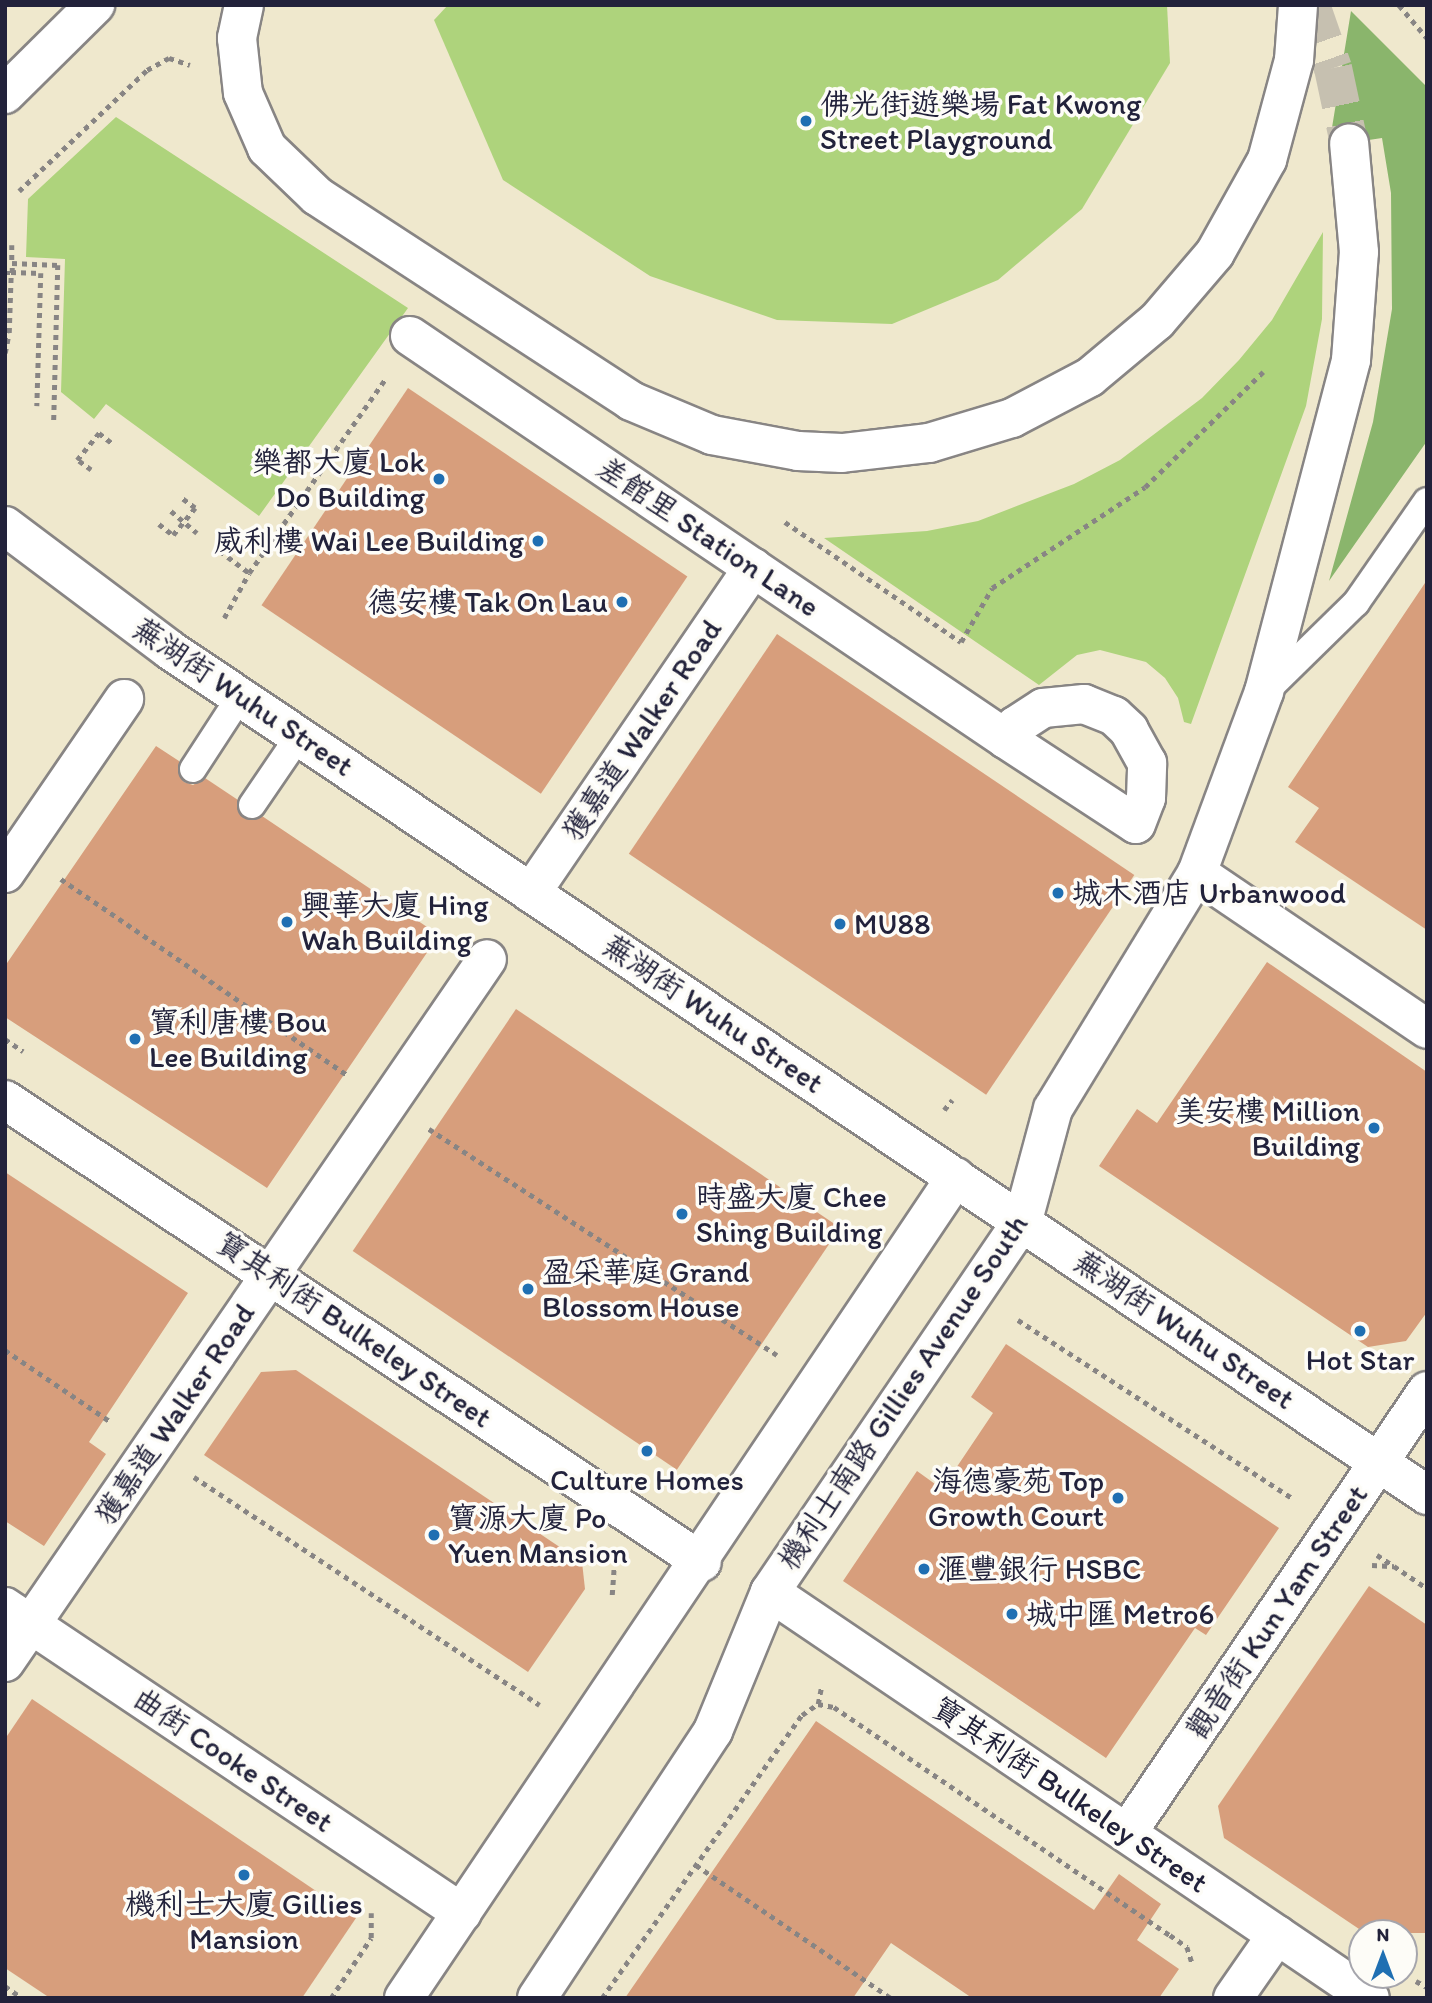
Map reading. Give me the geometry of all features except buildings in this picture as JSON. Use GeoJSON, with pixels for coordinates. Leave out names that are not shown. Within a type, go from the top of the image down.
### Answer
{"type":"FeatureCollection","features":[{"type":"Feature","properties":{"kind":"main road"},"geometry":{"type":"LineString","coordinates":[[5,94],[95,5]]}},
{"type":"Feature","properties":{"kind":"main road"},"geometry":{"type":"LineString","coordinates":[[244,5],[237,38],[243,93],[267,148],[317,196],[631,401],[712,435],[798,451],[842,453],[929,443],[1012,418],[1090,377],[1157,321],[1215,254],[1267,160],[1294,60],[1298,5]]}},
{"type":"Feature","properties":{"kind":"main road"},"geometry":{"type":"LineString","coordinates":[[1264,692],[1350,360],[1359,252],[1349,143]]}},
{"type":"Feature","properties":{"kind":"main road","name":"差館里 Station Lane"},"geometry":{"type":"LineString","coordinates":[[410,335],[1006,739]]}},
{"type":"Feature","properties":{"kind":"main road","name":"蕪湖街 Wuhu Street"},"geometry":{"type":"LineString","coordinates":[[5,526],[170,650],[1023,1220],[1427,1495]]}},
{"type":"Feature","properties":{"kind":"main road","name":"獲嘉道 Walker Road"},"geometry":{"type":"LineString","coordinates":[[531,893],[753,567]]}},
{"type":"Feature","properties":{"kind":"main road","name":"機利士南路 Gillies Avenue South"},"geometry":{"type":"LineString","coordinates":[[537,1998],[713,1731],[770,1592],[1023,1220],[1053,1109],[1197,873],[1264,692]]}},
{"type":"Feature","properties":{"kind":"main road"},"geometry":{"type":"LineString","coordinates":[[5,873],[124,699]]}},
{"type":"Feature","properties":{"kind":"main road"},"geometry":{"type":"LineString","coordinates":[[1197,873],[1427,1029]]}},
{"type":"Feature","properties":{"kind":"main road","name":"獲嘉道 Walker Road"},"geometry":{"type":"LineString","coordinates":[[5,1662],[18,1616],[151,1449],[487,958]]}},
{"type":"Feature","properties":{"kind":"main road","name":"寶其利街 Bulkeley Street"},"geometry":{"type":"LineString","coordinates":[[5,1100],[702,1562]]}},
{"type":"Feature","properties":{"kind":"main road"},"geometry":{"type":"LineString","coordinates":[[404,1998],[702,1562],[956,1177]]}},
{"type":"Feature","properties":{"kind":"main road","name":"觀音街 Kun Yam Street"},"geometry":{"type":"LineString","coordinates":[[1127,1833],[1427,1391]]}},
{"type":"Feature","properties":{"kind":"main road","name":"寶其利街 Bulkeley Street"},"geometry":{"type":"LineString","coordinates":[[770,1592],[1370,1998]]}},
{"type":"Feature","properties":{"kind":"main road","name":"曲街 Cooke Street"},"geometry":{"type":"LineString","coordinates":[[18,1616],[462,1913]]}},
{"type":"Feature","properties":{"kind":"main road"},"geometry":{"type":"LineString","coordinates":[[1233,1998],[1277,1935]]}},
{"type":"Feature","properties":{"kind":"lane","name":"機利士南路 Gillies Avenue South"},"geometry":{"type":"LineString","coordinates":[[1264,692],[1356,603],[1427,501]]}},
{"type":"Feature","properties":{"kind":"lane"},"geometry":{"type":"LineString","coordinates":[[193,769],[240,697]]}},
{"type":"Feature","properties":{"kind":"lane"},"geometry":{"type":"LineString","coordinates":[[252,805],[299,736]]}},
{"type":"Feature","properties":{"kind":"path"},"geometry":{"type":"LineString","coordinates":[[1399,5],[1427,38]]}},
{"type":"Feature","properties":{"kind":"path"},"geometry":{"type":"LineString","coordinates":[[19,191],[147,70],[169,58],[193,66],[196,77]]}},
{"type":"Feature","properties":{"kind":"path"},"geometry":{"type":"LineString","coordinates":[[5,273],[12,273],[12,245],[12,263],[58,265],[54,419]]}},
{"type":"Feature","properties":{"kind":"path"},"geometry":{"type":"LineString","coordinates":[[5,353],[9,333],[11,272],[41,273],[37,406]]}},
{"type":"Feature","properties":{"kind":"path"},"geometry":{"type":"LineString","coordinates":[[785,522],[961,642],[992,588],[1145,487],[1263,372]]}},
{"type":"Feature","properties":{"kind":"path"},"geometry":{"type":"LineString","coordinates":[[224,618],[249,573],[388,374]]}},
{"type":"Feature","properties":{"kind":"path"},"geometry":{"type":"LineString","coordinates":[[91,470],[78,460],[83,453],[99,433],[112,443]]}},
{"type":"Feature","properties":{"kind":"path"},"geometry":{"type":"LineString","coordinates":[[159,524],[173,535],[184,522],[195,508],[181,498]]}},
{"type":"Feature","properties":{"kind":"path"},"geometry":{"type":"LineString","coordinates":[[171,511],[197,533]]}},
{"type":"Feature","properties":{"kind":"path"},"geometry":{"type":"LineString","coordinates":[[220,551],[249,573]]}},
{"type":"Feature","properties":{"kind":"path"},"geometry":{"type":"LineString","coordinates":[[1011,1322],[1020,1319],[1036,1329],[1292,1498],[1296,1507]]}},
{"type":"Feature","properties":{"kind":"path"},"geometry":{"type":"LineString","coordinates":[[5,1350],[541,1706]]}},
{"type":"Feature","properties":{"kind":"path"},"geometry":{"type":"LineString","coordinates":[[661,1475],[687,1483],[702,1477]]}},
{"type":"Feature","properties":{"kind":"path"},"geometry":{"type":"LineString","coordinates":[[606,1603],[614,1592],[616,1571],[612,1562]]}},
{"type":"Feature","properties":{"kind":"path"},"geometry":{"type":"LineString","coordinates":[[1365,1566],[1394,1566],[1427,1588]]}},
{"type":"Feature","properties":{"kind":"path"},"geometry":{"type":"LineString","coordinates":[[534,1716],[548,1694]]}},
{"type":"Feature","properties":{"kind":"path"},"geometry":{"type":"LineString","coordinates":[[603,1998],[802,1715],[818,1704],[834,1707],[1187,1947],[1192,1969]]}},
{"type":"Feature","properties":{"kind":"path"},"geometry":{"type":"LineString","coordinates":[[696,1865],[891,1998]]}},
{"type":"Feature","properties":{"kind":"path"},"geometry":{"type":"LineString","coordinates":[[5,1986],[22,1998]]}},
{"type":"Feature","properties":{"kind":"green space","name":"佛光街遊樂場 Fat Kwong Street Playground"},"geometry":{"type":"Polygon","coordinates":[[[448,5],[1167,5],[1170,63],[1082,209],[998,280],[892,324],[777,320],[650,276],[503,180],[434,20],[448,5]]]}},
{"type":"Feature","properties":{"kind":"green space"},"geometry":{"type":"Polygon","coordinates":[[[1351,11],[1427,87],[1427,441],[1329,581],[1373,422],[1392,309],[1391,193],[1382,138],[1329,146],[1351,11]]]}},
{"type":"Feature","properties":{"kind":"green space"},"geometry":{"type":"Polygon","coordinates":[[[116,117],[408,308],[259,516],[106,404],[94,419],[61,392],[65,259],[26,257],[28,199],[116,117]]]}},
{"type":"Feature","properties":{"kind":"green space"},"geometry":{"type":"Polygon","coordinates":[[[1323,232],[1322,319],[1306,406],[1191,724],[1184,722],[1178,698],[1165,678],[1146,662],[1100,650],[1077,655],[1039,685],[824,538],[927,531],[978,521],[1074,484],[1120,460],[1202,398],[1239,360],[1272,320],[1323,232]]]}},
{"type":"Feature","properties":{"kind":"tunnel"},"geometry":{"type":"LineString","coordinates":[[1311,5],[1333,68],[1349,143]]}},
{"type":"Feature","properties":{"kind":"place","name":"佛光街遊樂場 Fat Kwong Street Playground"},"geometry":{"type":"Point","coordinates":[806,121]}},
{"type":"Feature","properties":{"kind":"place","name":"樂都大廈 Lok Do Building"},"geometry":{"type":"Point","coordinates":[439,479]}},
{"type":"Feature","properties":{"kind":"place","name":"威利樓 Wai Lee Building"},"geometry":{"type":"Point","coordinates":[538,541]}},
{"type":"Feature","properties":{"kind":"place","name":"德安樓 Tak On Lau"},"geometry":{"type":"Point","coordinates":[622,602]}},
{"type":"Feature","properties":{"kind":"place","name":"城木酒店 Urbanwood"},"geometry":{"type":"Point","coordinates":[1058,893]}},
{"type":"Feature","properties":{"kind":"place","name":"興華大廈 Hing Wah Building"},"geometry":{"type":"Point","coordinates":[287,922]}},
{"type":"Feature","properties":{"kind":"place","name":"MU88"},"geometry":{"type":"Point","coordinates":[840,924]}},
{"type":"Feature","properties":{"kind":"place","name":"寶利唐樓 Bou Lee Building"},"geometry":{"type":"Point","coordinates":[135,1039]}},
{"type":"Feature","properties":{"kind":"place","name":"美安樓 Million Building"},"geometry":{"type":"Point","coordinates":[1374,1128]}},
{"type":"Feature","properties":{"kind":"place","name":"時盛大廈 Chee Shing Building"},"geometry":{"type":"Point","coordinates":[682,1214]}},
{"type":"Feature","properties":{"kind":"place","name":"盈采華庭 Grand Blossom House"},"geometry":{"type":"Point","coordinates":[528,1289]}},
{"type":"Feature","properties":{"kind":"place","name":"Hot Star"},"geometry":{"type":"Point","coordinates":[1360,1331]}},
{"type":"Feature","properties":{"kind":"place","name":"Culture Homes"},"geometry":{"type":"Point","coordinates":[647,1451]}},
{"type":"Feature","properties":{"kind":"place","name":"海德豪苑 Top Growth Court"},"geometry":{"type":"Point","coordinates":[1118,1498]}},
{"type":"Feature","properties":{"kind":"place","name":"寶源大廈 Po Yuen Mansion"},"geometry":{"type":"Point","coordinates":[434,1535]}},
{"type":"Feature","properties":{"kind":"place","name":"滙豐銀行 HSBC"},"geometry":{"type":"Point","coordinates":[924,1569]}},
{"type":"Feature","properties":{"kind":"place","name":"城中匯 Metro6"},"geometry":{"type":"Point","coordinates":[1012,1614]}},
{"type":"Feature","properties":{"kind":"place","name":"機利士大廈 Gillies Mansion"},"geometry":{"type":"Point","coordinates":[244,1875]}}]}
